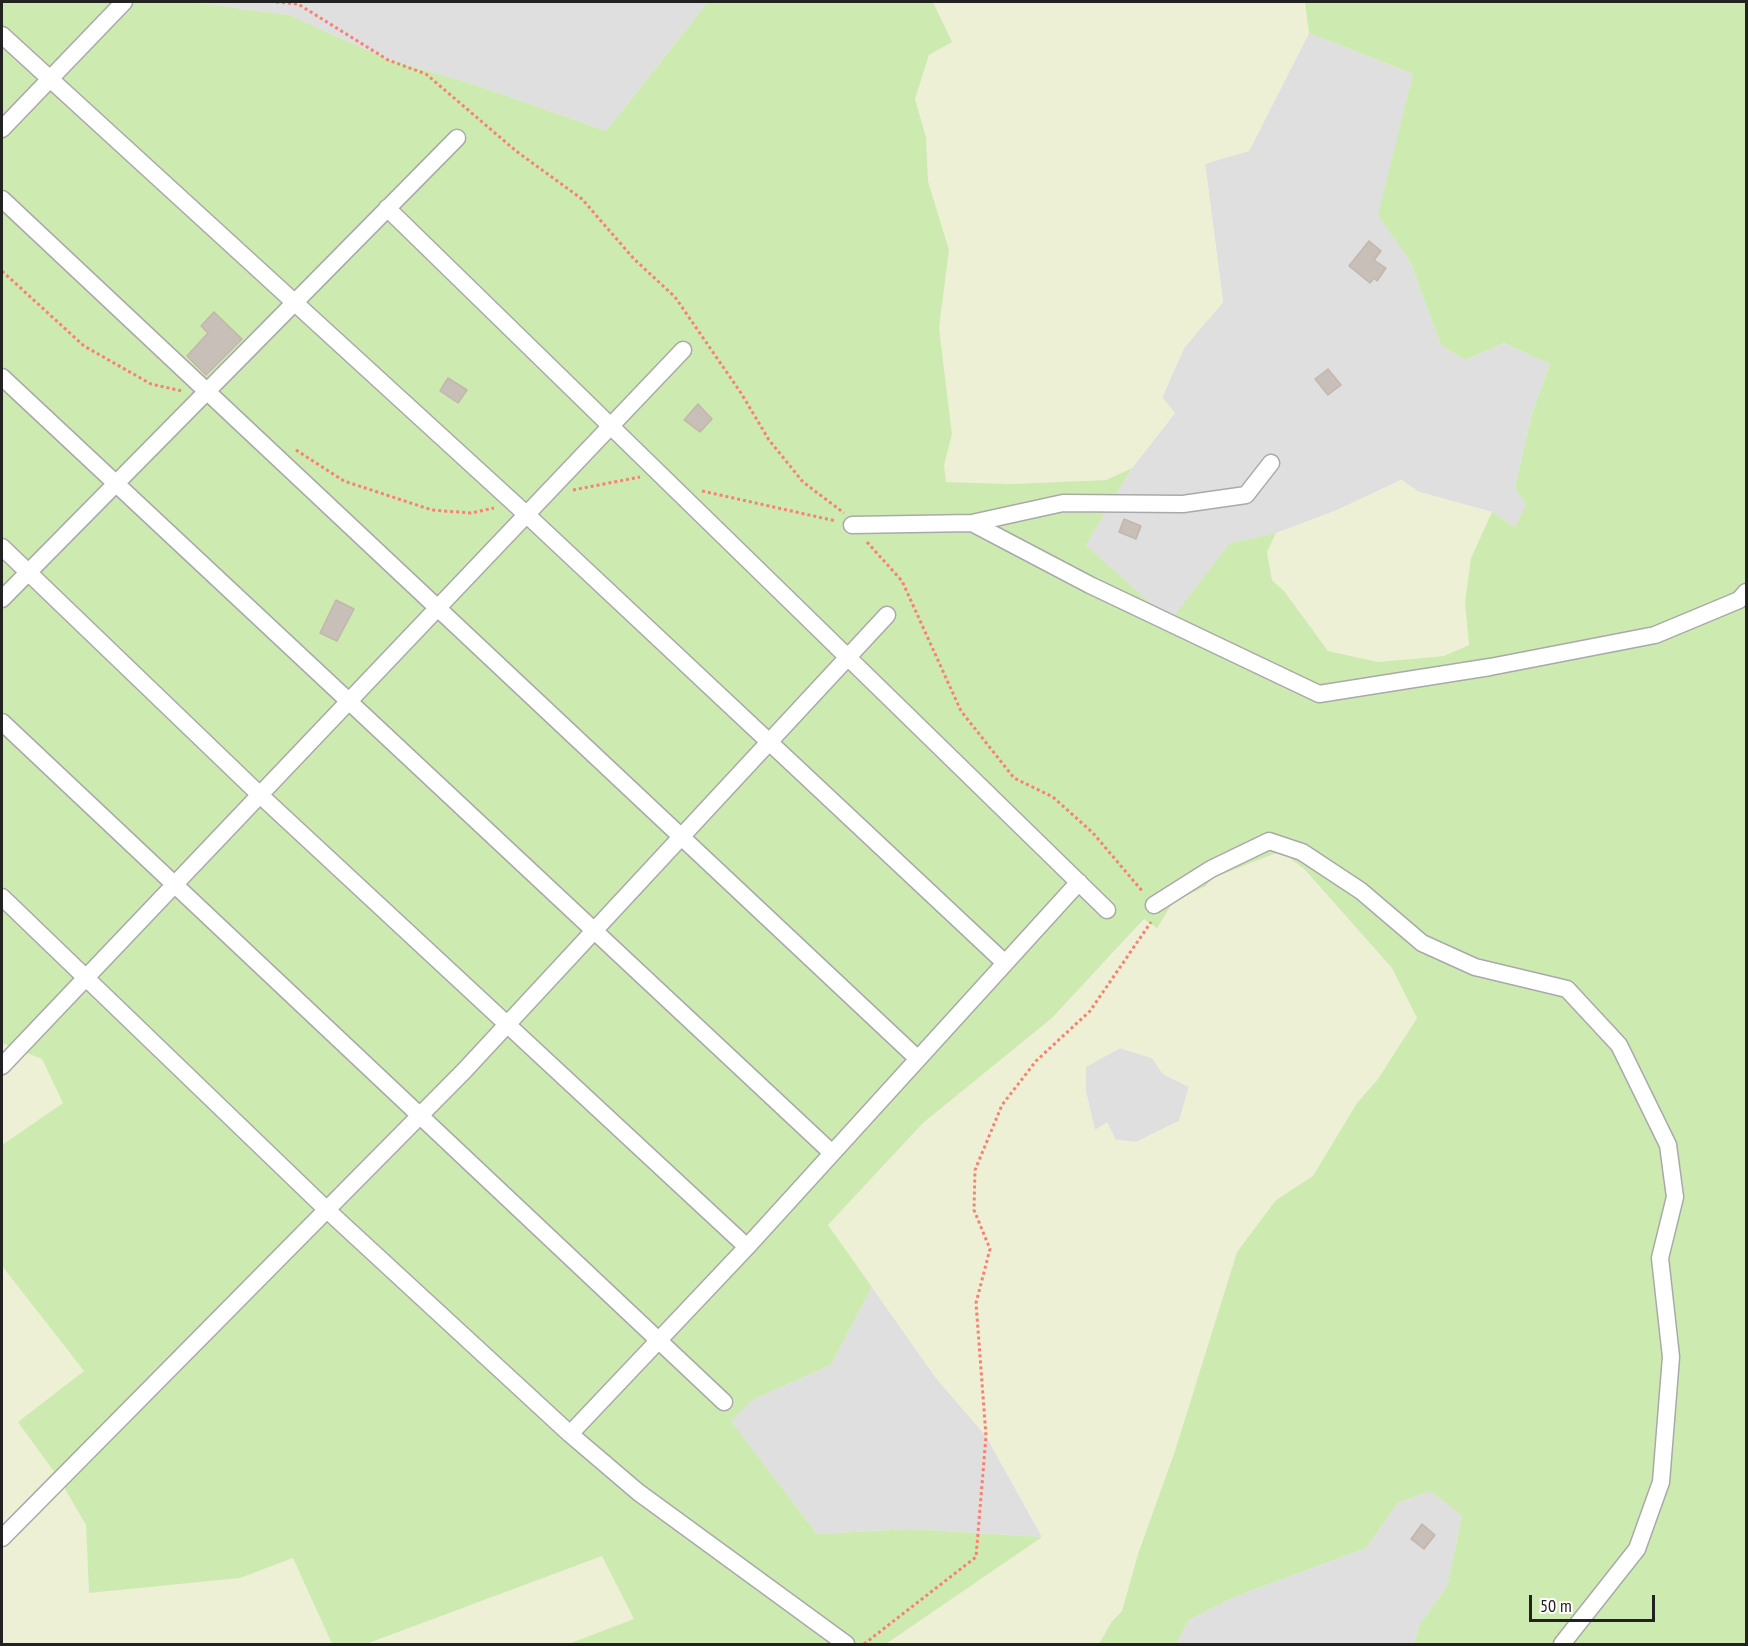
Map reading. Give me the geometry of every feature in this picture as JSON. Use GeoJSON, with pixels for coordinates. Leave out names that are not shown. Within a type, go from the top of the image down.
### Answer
{"type":"FeatureCollection","features":[{"type":"Feature","properties":{"kind":"street"},"geometry":{"type":"LineString","coordinates":[[2,129],[124,2]]}},
{"type":"Feature","properties":{"kind":"street"},"geometry":{"type":"LineString","coordinates":[[2,35],[521,509],[1005,963]]}},
{"type":"Feature","properties":{"kind":"street"},"geometry":{"type":"LineString","coordinates":[[2,599],[457,138]]}},
{"type":"Feature","properties":{"kind":"street"},"geometry":{"type":"LineString","coordinates":[[2,199],[205,393],[438,608],[918,1059]]}},
{"type":"Feature","properties":{"kind":"street"},"geometry":{"type":"LineString","coordinates":[[387,208],[1107,910]]}},
{"type":"Feature","properties":{"kind":"street"},"geometry":{"type":"LineString","coordinates":[[2,1066],[438,608],[521,509],[544,496],[683,350]]}},
{"type":"Feature","properties":{"kind":"street"},"geometry":{"type":"LineString","coordinates":[[2,377],[832,1153]]}},
{"type":"Feature","properties":{"kind":"street"},"geometry":{"type":"LineString","coordinates":[[852,525],[972,523],[1063,503],[1183,504],[1246,495],[1271,463]]}},
{"type":"Feature","properties":{"kind":"street"},"geometry":{"type":"LineString","coordinates":[[972,523],[1090,585],[1319,693],[1490,667],[1655,635],[1738,600],[1746,592]]}},
{"type":"Feature","properties":{"kind":"street"},"geometry":{"type":"LineString","coordinates":[[2,547],[260,795],[747,1247]]}},
{"type":"Feature","properties":{"kind":"street"},"geometry":{"type":"LineString","coordinates":[[2,1538],[420,1117],[886,615]]}},
{"type":"Feature","properties":{"kind":"street"},"geometry":{"type":"LineString","coordinates":[[2,722],[173,886],[724,1402]]}},
{"type":"Feature","properties":{"kind":"street"},"geometry":{"type":"LineString","coordinates":[[1154,904],[1211,869],[1269,841],[1302,852],[1361,891],[1422,943],[1475,967],[1567,989],[1619,1045],[1668,1145],[1675,1197],[1659,1258],[1671,1357],[1661,1482],[1637,1549],[1562,1644]]}},
{"type":"Feature","properties":{"kind":"street"},"geometry":{"type":"LineString","coordinates":[[570,1434],[747,1247],[1079,882]]}},
{"type":"Feature","properties":{"kind":"street"},"geometry":{"type":"LineString","coordinates":[[2,897],[327,1210],[570,1434],[638,1492],[846,1644]]}},
{"type":"Feature","properties":{"kind":"path"},"geometry":{"type":"LineString","coordinates":[[276,2],[298,4],[388,60],[426,74],[516,151],[582,199],[634,259],[675,297],[741,393],[769,440],[803,482],[841,510],[902,581],[961,711],[1007,770],[1014,778],[1053,797],[1094,833],[1154,904],[1151,924],[1090,1011],[1036,1061],[1002,1105],[975,1170],[974,1210],[990,1249],[975,1303],[986,1436],[976,1557],[864,1644]]}},
{"type":"Feature","properties":{"kind":"path"},"geometry":{"type":"LineString","coordinates":[[2,272],[84,346],[151,384],[205,393]]}},
{"type":"Feature","properties":{"kind":"path"},"geometry":{"type":"LineString","coordinates":[[294,449],[344,481],[432,510],[471,513],[521,509]]}},
{"type":"Feature","properties":{"kind":"path"},"geometry":{"type":"LineString","coordinates":[[544,496],[636,476],[852,525]]}},
{"type":"Feature","properties":{"kind":"shaded area"},"geometry":{"type":"Polygon","coordinates":[[[191,2],[708,2],[606,131],[470,83],[389,60],[289,15],[191,2]]]}},
{"type":"Feature","properties":{"kind":"shaded area"},"geometry":{"type":"Polygon","coordinates":[[[1309,33],[1413,74],[1379,215],[1410,261],[1441,345],[1465,360],[1504,343],[1550,364],[1532,413],[1515,487],[1527,505],[1515,527],[1492,512],[1419,492],[1401,480],[1335,511],[1276,533],[1230,543],[1170,622],[1086,545],[1132,468],[1175,413],[1162,398],[1184,348],[1223,302],[1205,163],[1249,151],[1309,33]]]}},
{"type":"Feature","properties":{"kind":"shaded area"},"geometry":{"type":"Polygon","coordinates":[[[1120,1048],[1152,1058],[1163,1074],[1189,1087],[1179,1121],[1136,1142],[1115,1140],[1095,1131],[1086,1092],[1086,1066],[1120,1048]]]}},
{"type":"Feature","properties":{"kind":"shaded area"},"geometry":{"type":"Polygon","coordinates":[[[872,1287],[936,1378],[986,1436],[1042,1537],[910,1529],[817,1534],[730,1421],[754,1399],[831,1365],[872,1287]]]}},
{"type":"Feature","properties":{"kind":"shaded area"},"geometry":{"type":"Polygon","coordinates":[[[1430,1491],[1462,1516],[1447,1586],[1420,1624],[1414,1644],[1176,1644],[1189,1620],[1232,1598],[1366,1548],[1398,1503],[1430,1491]]]}},
{"type":"Feature","properties":{"kind":"green space"},"geometry":{"type":"Polygon","coordinates":[[[2,2],[191,2],[289,15],[389,60],[470,83],[606,131],[708,2],[933,2],[952,42],[929,55],[915,99],[926,137],[928,181],[949,250],[939,328],[952,434],[944,466],[946,482],[1012,484],[1106,480],[1132,468],[1086,545],[1170,621],[1230,543],[1276,533],[1267,552],[1272,580],[1284,591],[1328,651],[1378,662],[1444,656],[1469,645],[1465,602],[1471,558],[1492,512],[1515,527],[1526,505],[1515,487],[1532,413],[1550,364],[1504,343],[1465,360],[1441,345],[1410,261],[1378,215],[1413,74],[1309,33],[1305,2],[1746,2],[1746,1644],[1414,1644],[1420,1624],[1447,1586],[1462,1516],[1430,1491],[1398,1503],[1366,1548],[1232,1598],[1189,1620],[1176,1644],[1099,1644],[1112,1621],[1122,1611],[1138,1554],[1175,1451],[1237,1252],[1276,1200],[1313,1176],[1357,1103],[1378,1079],[1417,1018],[1392,968],[1305,870],[1281,851],[1211,879],[1206,886],[1173,902],[1157,928],[1144,919],[1052,1018],[923,1123],[828,1225],[872,1287],[831,1365],[754,1399],[731,1421],[817,1534],[910,1529],[1042,1537],[886,1644],[568,1644],[634,1619],[602,1556],[366,1644],[332,1644],[293,1558],[240,1578],[89,1593],[86,1525],[58,1477],[18,1422],[84,1371],[2,1266],[2,1145],[63,1103],[42,1059],[2,1043],[2,2]]]}},
{"type":"Feature","properties":{"kind":"green space"},"geometry":{"type":"Polygon","coordinates":[[[933,2],[1305,2],[1309,33],[1249,151],[1205,164],[1223,302],[1184,348],[1162,397],[1175,413],[1132,468],[1106,480],[1012,484],[946,482],[943,466],[952,434],[939,328],[949,250],[928,181],[926,137],[915,99],[929,55],[952,42],[933,2]]]}},
{"type":"Feature","properties":{"kind":"green space"},"geometry":{"type":"Polygon","coordinates":[[[1402,480],[1419,492],[1492,512],[1471,558],[1465,602],[1469,645],[1444,656],[1378,662],[1328,651],[1284,591],[1272,580],[1267,552],[1276,533],[1335,511],[1402,480]]]}},
{"type":"Feature","properties":{"kind":"green space"},"geometry":{"type":"Polygon","coordinates":[[[1281,851],[1304,870],[1392,968],[1417,1018],[1378,1079],[1357,1103],[1313,1176],[1276,1200],[1175,1451],[1138,1554],[1122,1611],[1112,1621],[1099,1644],[886,1644],[1042,1536],[986,1436],[936,1378],[828,1225],[923,1123],[1052,1018],[1145,919],[1205,886],[1211,879],[1281,851]],[[1120,1048],[1086,1067],[1086,1092],[1095,1130],[1107,1122],[1116,1140],[1136,1142],[1179,1121],[1189,1087],[1163,1074],[1152,1058],[1120,1048]]]}},
{"type":"Feature","properties":{"kind":"green space"},"geometry":{"type":"Polygon","coordinates":[[[2,1043],[42,1059],[63,1103],[2,1145],[2,1043]]]}},
{"type":"Feature","properties":{"kind":"green space"},"geometry":{"type":"Polygon","coordinates":[[[2,1266],[84,1371],[58,1477],[86,1525],[89,1592],[240,1578],[293,1558],[332,1644],[2,1644],[2,1266]]]}},
{"type":"Feature","properties":{"kind":"green space"},"geometry":{"type":"Polygon","coordinates":[[[602,1556],[635,1619],[568,1644],[366,1644],[602,1556]]]}},
{"type":"Feature","properties":{"kind":"building"},"geometry":{"type":"Polygon","coordinates":[[[1369,241],[1381,251],[1374,260],[1386,268],[1377,281],[1374,278],[1370,283],[1349,266],[1369,241]]]}},
{"type":"Feature","properties":{"kind":"building"},"geometry":{"type":"Polygon","coordinates":[[[214,312],[242,339],[206,375],[187,356],[208,333],[201,326],[214,312]]]}},
{"type":"Feature","properties":{"kind":"building"},"geometry":{"type":"Polygon","coordinates":[[[1328,369],[1341,385],[1328,395],[1315,379],[1328,369]]]}},
{"type":"Feature","properties":{"kind":"building"},"geometry":{"type":"Polygon","coordinates":[[[448,378],[467,390],[458,403],[440,391],[448,378]]]}},
{"type":"Feature","properties":{"kind":"building"},"geometry":{"type":"Polygon","coordinates":[[[698,404],[712,419],[700,432],[684,420],[698,404]]]}},
{"type":"Feature","properties":{"kind":"building"},"geometry":{"type":"Polygon","coordinates":[[[1124,519],[1141,526],[1136,539],[1119,532],[1124,519]]]}},
{"type":"Feature","properties":{"kind":"building"},"geometry":{"type":"Polygon","coordinates":[[[336,600],[354,609],[337,641],[320,633],[336,600]]]}},
{"type":"Feature","properties":{"kind":"building"},"geometry":{"type":"Polygon","coordinates":[[[1422,1524],[1435,1535],[1424,1549],[1411,1539],[1422,1524]]]}}]}
